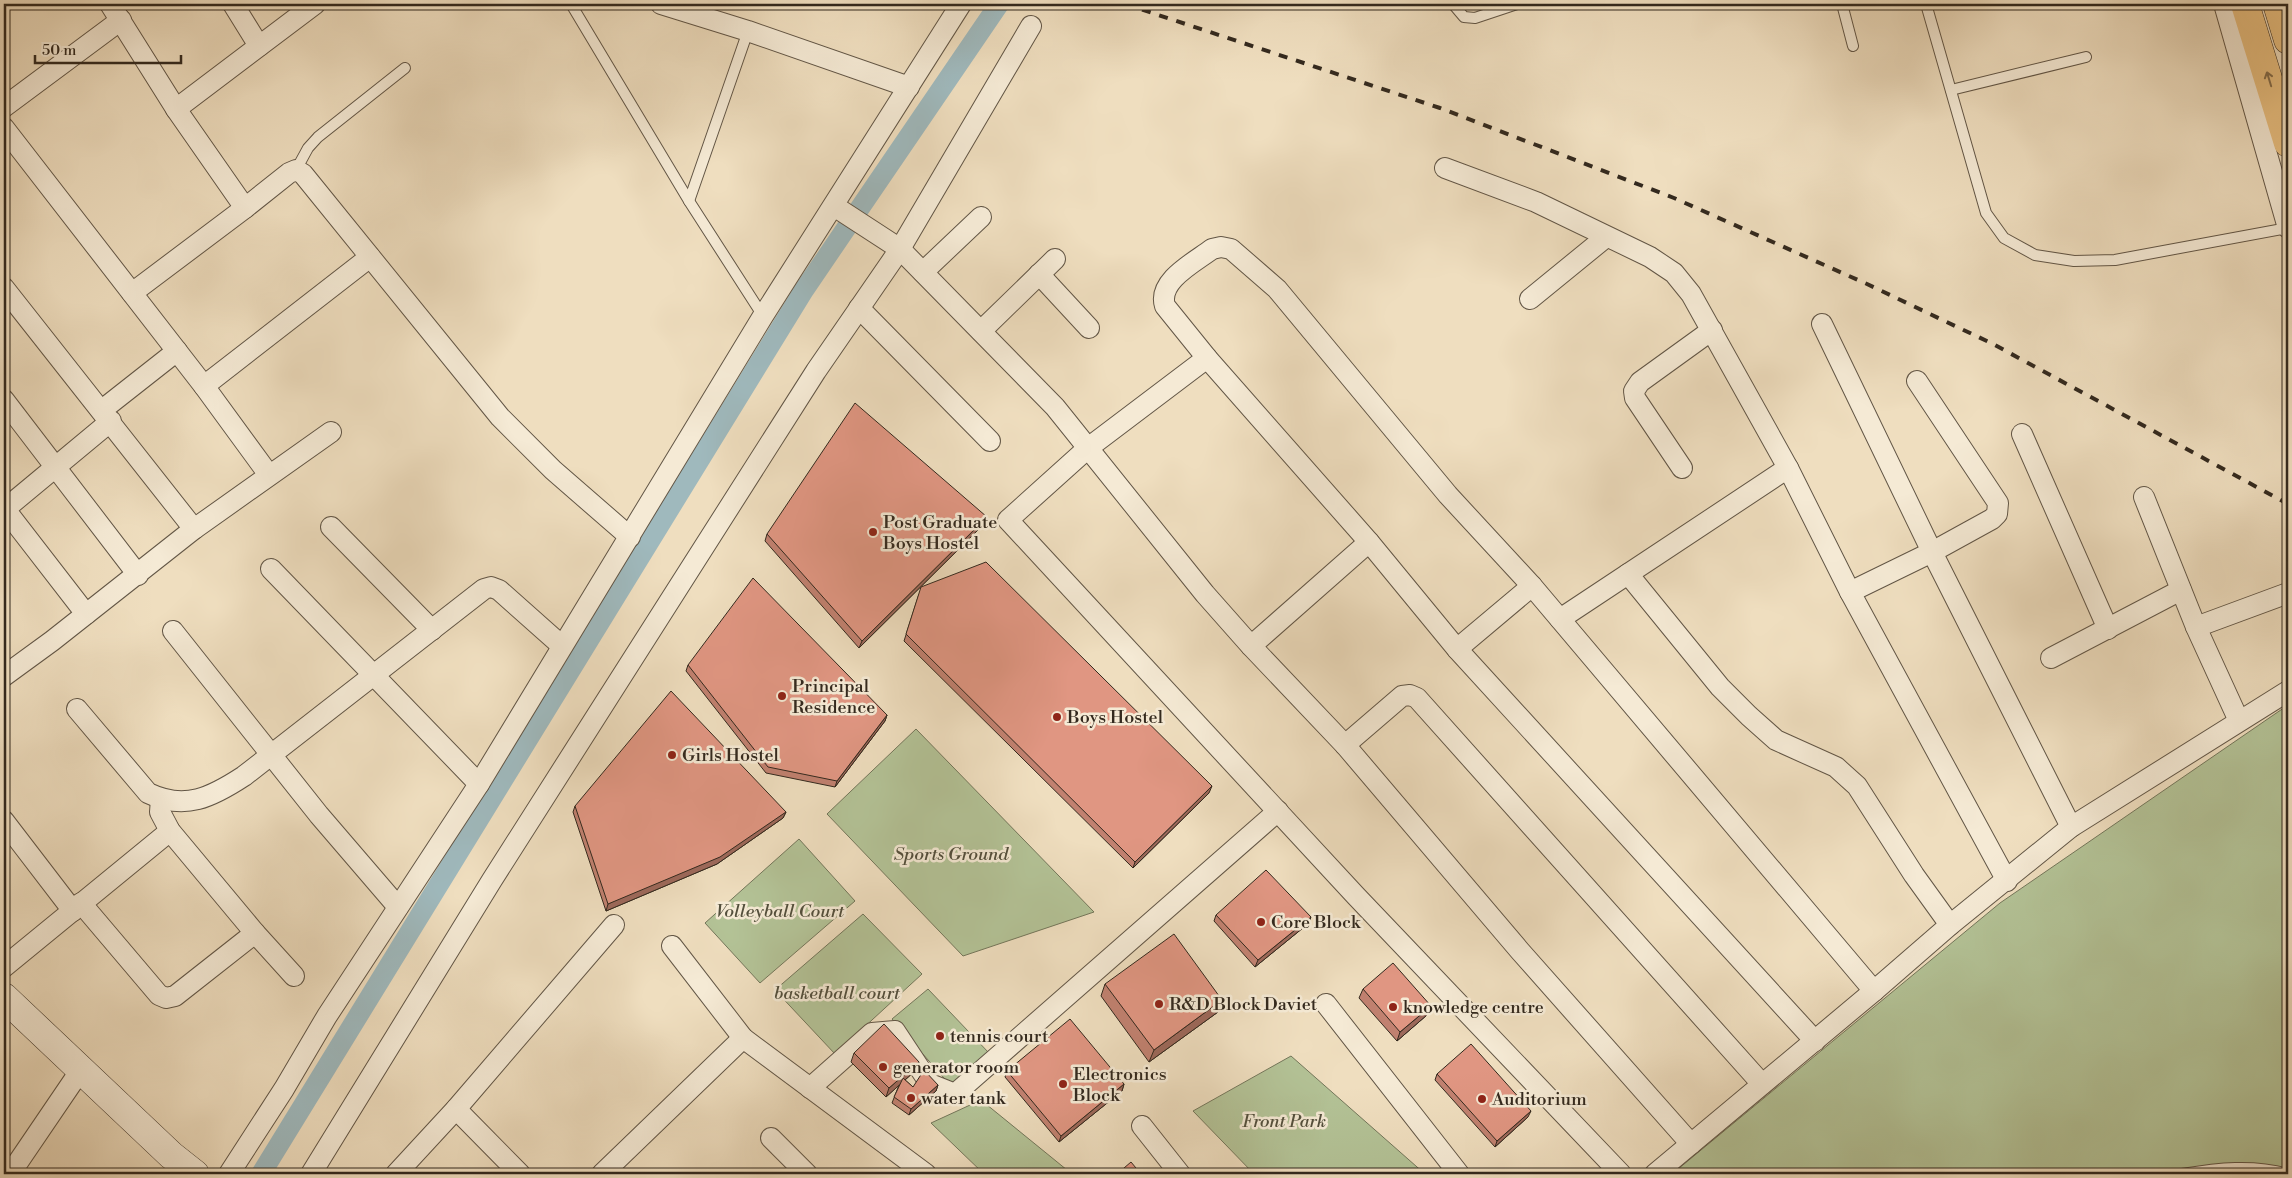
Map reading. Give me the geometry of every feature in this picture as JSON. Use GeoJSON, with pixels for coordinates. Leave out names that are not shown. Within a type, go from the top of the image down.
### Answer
{"type":"FeatureCollection","features":[{"type":"Feature","properties":{"kind":"main road"},"geometry":{"type":"LineString","coordinates":[[2245,4],[2288,143]]}},
{"type":"Feature","properties":{"kind":"main road"},"geometry":{"type":"LineString","coordinates":[[2277,4],[2288,40]]}},
{"type":"Feature","properties":{"kind":"street"},"geometry":{"type":"LineString","coordinates":[[233,4],[259,46]]}},
{"type":"Feature","properties":{"kind":"street"},"geometry":{"type":"LineString","coordinates":[[176,108],[315,4]]}},
{"type":"Feature","properties":{"kind":"street"},"geometry":{"type":"LineString","coordinates":[[661,4],[748,31],[909,87]]}},
{"type":"Feature","properties":{"kind":"street"},"geometry":{"type":"LineString","coordinates":[[229,1174],[284,1090],[327,1016],[479,784],[763,316],[842,211],[909,87],[960,4]]}},
{"type":"Feature","properties":{"kind":"street"},"geometry":{"type":"LineString","coordinates":[[2224,4],[2288,228]]}},
{"type":"Feature","properties":{"kind":"street"},"geometry":{"type":"LineString","coordinates":[[4,107],[116,12],[176,108],[245,208]]}},
{"type":"Feature","properties":{"kind":"street"},"geometry":{"type":"LineString","coordinates":[[311,1174],[498,872],[816,371],[859,308],[892,243],[1031,26]]}},
{"type":"Feature","properties":{"kind":"street"},"geometry":{"type":"LineString","coordinates":[[5,133],[177,351],[269,475]]}},
{"type":"Feature","properties":{"kind":"street"},"geometry":{"type":"LineString","coordinates":[[1445,168],[1578,220],[1606,237],[1650,257],[1674,273],[1691,294],[1788,468],[1850,592],[2006,881]]}},
{"type":"Feature","properties":{"kind":"street"},"geometry":{"type":"LineString","coordinates":[[132,293],[289,173],[296,170],[303,174],[500,417],[553,470],[630,536]]}},
{"type":"Feature","properties":{"kind":"street"},"geometry":{"type":"LineString","coordinates":[[842,211],[892,243],[923,272],[1055,407],[1205,594],[1344,745],[1520,951],[1691,1144]]}},
{"type":"Feature","properties":{"kind":"street"},"geometry":{"type":"LineString","coordinates":[[923,272],[981,216]]}},
{"type":"Feature","properties":{"kind":"street"},"geometry":{"type":"LineString","coordinates":[[1530,299],[1606,237]]}},
{"type":"Feature","properties":{"kind":"street"},"geometry":{"type":"LineString","coordinates":[[1815,1041],[1456,649],[1369,542],[1207,358],[1165,306],[1162,299],[1169,283],[1212,249],[1221,247],[1231,249],[1241,256],[1277,290],[1448,495],[1532,586],[1874,991]]}},
{"type":"Feature","properties":{"kind":"street"},"geometry":{"type":"LineString","coordinates":[[204,386],[370,257]]}},
{"type":"Feature","properties":{"kind":"street"},"geometry":{"type":"LineString","coordinates":[[981,331],[1054,259]]}},
{"type":"Feature","properties":{"kind":"street"},"geometry":{"type":"LineString","coordinates":[[1039,274],[1088,328]]}},
{"type":"Feature","properties":{"kind":"street"},"geometry":{"type":"LineString","coordinates":[[4,288],[107,416],[194,529]]}},
{"type":"Feature","properties":{"kind":"street"},"geometry":{"type":"LineString","coordinates":[[859,308],[990,441]]}},
{"type":"Feature","properties":{"kind":"street"},"geometry":{"type":"LineString","coordinates":[[1822,324],[1932,552],[2071,826]]}},
{"type":"Feature","properties":{"kind":"street"},"geometry":{"type":"LineString","coordinates":[[1682,468],[1635,398],[1634,391],[1640,382],[1712,330]]}},
{"type":"Feature","properties":{"kind":"street"},"geometry":{"type":"LineString","coordinates":[[86,614],[4,508],[57,467],[107,416],[177,351]]}},
{"type":"Feature","properties":{"kind":"street"},"geometry":{"type":"LineString","coordinates":[[1207,358],[1088,448],[1008,520],[1278,811],[1621,1174]]}},
{"type":"Feature","properties":{"kind":"street"},"geometry":{"type":"LineString","coordinates":[[1850,592],[1992,520],[1999,508],[1998,503],[1917,381]]}},
{"type":"Feature","properties":{"kind":"street"},"geometry":{"type":"LineString","coordinates":[[4,400],[138,574]]}},
{"type":"Feature","properties":{"kind":"street"},"geometry":{"type":"LineString","coordinates":[[5,672],[86,614],[194,529],[332,432]]}},
{"type":"Feature","properties":{"kind":"street"},"geometry":{"type":"LineString","coordinates":[[2022,434],[2108,629]]}},
{"type":"Feature","properties":{"kind":"street"},"geometry":{"type":"LineString","coordinates":[[1560,619],[1788,468]]}},
{"type":"Feature","properties":{"kind":"street"},"geometry":{"type":"LineString","coordinates":[[2144,497],[2196,626],[2239,721]]}},
{"type":"Feature","properties":{"kind":"street"},"geometry":{"type":"LineString","coordinates":[[331,527],[432,630]]}},
{"type":"Feature","properties":{"kind":"street"},"geometry":{"type":"LineString","coordinates":[[1251,646],[1369,542]]}},
{"type":"Feature","properties":{"kind":"street"},"geometry":{"type":"LineString","coordinates":[[271,569],[479,784]]}},
{"type":"Feature","properties":{"kind":"street"},"geometry":{"type":"LineString","coordinates":[[1628,574],[1720,686],[1748,716],[1776,740],[1836,767],[1857,786],[1914,875],[1950,925]]}},
{"type":"Feature","properties":{"kind":"street"},"geometry":{"type":"LineString","coordinates":[[1456,649],[1532,586]]}},
{"type":"Feature","properties":{"kind":"street"},"geometry":{"type":"LineString","coordinates":[[77,709],[148,793],[161,799],[192,800],[216,794],[244,776],[271,753],[375,676],[484,589],[491,587],[499,590],[562,646]]}},
{"type":"Feature","properties":{"kind":"street"},"geometry":{"type":"LineString","coordinates":[[2051,658],[2181,590]]}},
{"type":"Feature","properties":{"kind":"street"},"geometry":{"type":"LineString","coordinates":[[2196,626],[2288,593]]}},
{"type":"Feature","properties":{"kind":"street"},"geometry":{"type":"LineString","coordinates":[[173,631],[355,859],[398,907]]}},
{"type":"Feature","properties":{"kind":"street"},"geometry":{"type":"LineString","coordinates":[[1656,1174],[1950,925],[2071,826],[2288,690]]}},
{"type":"Feature","properties":{"kind":"street"},"geometry":{"type":"LineString","coordinates":[[1344,745],[1402,696],[1410,695],[1417,698],[1762,1084]]}},
{"type":"Feature","properties":{"kind":"street"},"geometry":{"type":"LineString","coordinates":[[161,799],[160,812],[170,831],[254,933],[294,976]]}},
{"type":"Feature","properties":{"kind":"street"},"geometry":{"type":"LineString","coordinates":[[810,1088],[872,1033],[895,1031],[930,1084],[955,1094],[1278,811]]}},
{"type":"Feature","properties":{"kind":"street"},"geometry":{"type":"LineString","coordinates":[[4,821],[77,907],[158,995],[166,998],[175,996],[254,933]]}},
{"type":"Feature","properties":{"kind":"street"},"geometry":{"type":"LineString","coordinates":[[4,967],[170,831]]}},
{"type":"Feature","properties":{"kind":"street"},"geometry":{"type":"LineString","coordinates":[[396,1174],[456,1109],[614,925]]}},
{"type":"Feature","properties":{"kind":"street"},"geometry":{"type":"LineString","coordinates":[[672,946],[743,1038],[926,1174]]}},
{"type":"Feature","properties":{"kind":"street"},"geometry":{"type":"LineString","coordinates":[[6,1004],[195,1174]]}},
{"type":"Feature","properties":{"kind":"street"},"geometry":{"type":"LineString","coordinates":[[1326,1004],[1459,1174]]}},
{"type":"Feature","properties":{"kind":"street"},"geometry":{"type":"LineString","coordinates":[[602,1174],[743,1038]]}},
{"type":"Feature","properties":{"kind":"street"},"geometry":{"type":"LineString","coordinates":[[10,1174],[80,1071]]}},
{"type":"Feature","properties":{"kind":"street"},"geometry":{"type":"LineString","coordinates":[[456,1109],[520,1174]]}},
{"type":"Feature","properties":{"kind":"street"},"geometry":{"type":"LineString","coordinates":[[1142,1126],[1180,1174]]}},
{"type":"Feature","properties":{"kind":"street"},"geometry":{"type":"LineString","coordinates":[[771,1138],[807,1174]]}},
{"type":"Feature","properties":{"kind":"lane"},"geometry":{"type":"LineString","coordinates":[[571,4],[689,201],[763,316]]}},
{"type":"Feature","properties":{"kind":"lane"},"geometry":{"type":"LineString","coordinates":[[1453,4],[1464,16],[1475,18],[1518,4]]}},
{"type":"Feature","properties":{"kind":"lane"},"geometry":{"type":"LineString","coordinates":[[1842,4],[1853,46]]}},
{"type":"Feature","properties":{"kind":"lane"},"geometry":{"type":"LineString","coordinates":[[1926,4],[1986,213],[2004,238],[2035,255],[2074,261],[2115,260],[2288,228]]}},
{"type":"Feature","properties":{"kind":"lane"},"geometry":{"type":"LineString","coordinates":[[689,201],[748,31]]}},
{"type":"Feature","properties":{"kind":"lane"},"geometry":{"type":"LineString","coordinates":[[1951,90],[2086,57]]}},
{"type":"Feature","properties":{"kind":"lane"},"geometry":{"type":"LineString","coordinates":[[296,170],[308,148],[318,137],[405,68]]}},
{"type":"Feature","properties":{"kind":"lane"},"geometry":{"type":"LineString","coordinates":[[2182,1174],[2224,1167],[2274,1170],[2288,1174]]}},
{"type":"Feature","properties":{"kind":"green space"},"geometry":{"type":"Polygon","coordinates":[[[2288,705],[2288,1174],[1672,1174],[2000,903],[2288,705]]]}},
{"type":"Feature","properties":{"kind":"green space","name":"Sports Ground"},"geometry":{"type":"Polygon","coordinates":[[[916,729],[1094,912],[963,956],[827,814],[916,729]]]}},
{"type":"Feature","properties":{"kind":"green space","name":"Volleyball Court"},"geometry":{"type":"Polygon","coordinates":[[[799,839],[855,901],[760,983],[705,923],[799,839]]]}},
{"type":"Feature","properties":{"kind":"green space","name":"basketball court"},"geometry":{"type":"Polygon","coordinates":[[[863,914],[922,974],[835,1054],[775,990],[863,914]]]}},
{"type":"Feature","properties":{"kind":"green space","name":"tennis court"},"geometry":{"type":"Polygon","coordinates":[[[928,989],[989,1053],[951,1086],[892,1019],[928,989]]]}},
{"type":"Feature","properties":{"kind":"green space","name":"Front Park"},"geometry":{"type":"Polygon","coordinates":[[[1291,1056],[1425,1174],[1254,1174],[1193,1111],[1291,1056]]]}},
{"type":"Feature","properties":{"kind":"green space"},"geometry":{"type":"Polygon","coordinates":[[[981,1100],[1067,1170],[1062,1174],[984,1174],[931,1123],[981,1100]]]}},
{"type":"Feature","properties":{"kind":"building","name":"Post Graduate Boys Hostel"},"geometry":{"type":"Polygon","coordinates":[[[855,403],[987,517],[862,641],[767,534],[855,403]]]}},
{"type":"Feature","properties":{"kind":"building","name":"Boys Hostel"},"geometry":{"type":"Polygon","coordinates":[[[986,562],[1212,786],[1135,862],[906,634],[921,587],[986,562]]]}},
{"type":"Feature","properties":{"kind":"building","name":"Principal Residence"},"geometry":{"type":"Polygon","coordinates":[[[753,578],[887,715],[837,781],[768,767],[688,665],[753,578]]]}},
{"type":"Feature","properties":{"kind":"building","name":"Girls Hostel"},"geometry":{"type":"Polygon","coordinates":[[[671,691],[786,812],[720,857],[608,904],[575,806],[671,691]]]}},
{"type":"Feature","properties":{"kind":"building","name":"Core Block"},"geometry":{"type":"Polygon","coordinates":[[[1266,870],[1311,917],[1258,960],[1216,915],[1266,870]]]}},
{"type":"Feature","properties":{"kind":"building","name":"R&D Block Daviet"},"geometry":{"type":"Polygon","coordinates":[[[1174,934],[1222,1000],[1154,1050],[1105,984],[1174,934]]]}},
{"type":"Feature","properties":{"kind":"building","name":"knowledge centre"},"geometry":{"type":"Polygon","coordinates":[[[1393,963],[1431,1006],[1400,1032],[1363,989],[1393,963]]]}},
{"type":"Feature","properties":{"kind":"building","name":"Electronics Block"},"geometry":{"type":"Polygon","coordinates":[[[1070,1019],[1124,1084],[1061,1136],[1007,1071],[1070,1019]]]}},
{"type":"Feature","properties":{"kind":"building","name":"generator room"},"geometry":{"type":"Polygon","coordinates":[[[884,1024],[919,1062],[889,1088],[854,1053],[884,1024]]]}},
{"type":"Feature","properties":{"kind":"building","name":"Auditorium"},"geometry":{"type":"Polygon","coordinates":[[[1471,1044],[1531,1111],[1497,1141],[1437,1074],[1471,1044]]]}},
{"type":"Feature","properties":{"kind":"building","name":"water tank"},"geometry":{"type":"Polygon","coordinates":[[[924,1070],[938,1085],[911,1109],[894,1097],[903,1078],[913,1087],[924,1070]]]}},
{"type":"Feature","properties":{"kind":"building"},"geometry":{"type":"Polygon","coordinates":[[[1131,1162],[1141,1174],[1117,1174],[1131,1162]]]}},
{"type":"Feature","properties":{"kind":"waterway"},"geometry":{"type":"LineString","coordinates":[[261,1174],[804,290],[999,4]]}},
{"type":"Feature","properties":{"kind":"railway"},"geometry":{"type":"LineString","coordinates":[[1125,4],[1440,108],[1674,198],[1867,284],[1993,344],[2288,504]]}},
{"type":"Feature","properties":{"kind":"place","name":"Post Graduate Boys Hostel"},"geometry":{"type":"Point","coordinates":[873,532]}},
{"type":"Feature","properties":{"kind":"place","name":"Principal Residence"},"geometry":{"type":"Point","coordinates":[782,696]}},
{"type":"Feature","properties":{"kind":"place","name":"Boys Hostel"},"geometry":{"type":"Point","coordinates":[1057,717]}},
{"type":"Feature","properties":{"kind":"place","name":"Girls Hostel"},"geometry":{"type":"Point","coordinates":[672,755]}},
{"type":"Feature","properties":{"kind":"place","name":"Core Block"},"geometry":{"type":"Point","coordinates":[1261,922]}},
{"type":"Feature","properties":{"kind":"place","name":"R&D Block Daviet"},"geometry":{"type":"Point","coordinates":[1159,1004]}},
{"type":"Feature","properties":{"kind":"place","name":"knowledge centre"},"geometry":{"type":"Point","coordinates":[1393,1007]}},
{"type":"Feature","properties":{"kind":"place","name":"tennis court"},"geometry":{"type":"Point","coordinates":[940,1036]}},
{"type":"Feature","properties":{"kind":"place","name":"generator room"},"geometry":{"type":"Point","coordinates":[883,1067]}},
{"type":"Feature","properties":{"kind":"place","name":"Electronics Block"},"geometry":{"type":"Point","coordinates":[1063,1084]}},
{"type":"Feature","properties":{"kind":"place","name":"water tank"},"geometry":{"type":"Point","coordinates":[911,1098]}},
{"type":"Feature","properties":{"kind":"place","name":"Auditorium"},"geometry":{"type":"Point","coordinates":[1482,1099]}}]}
